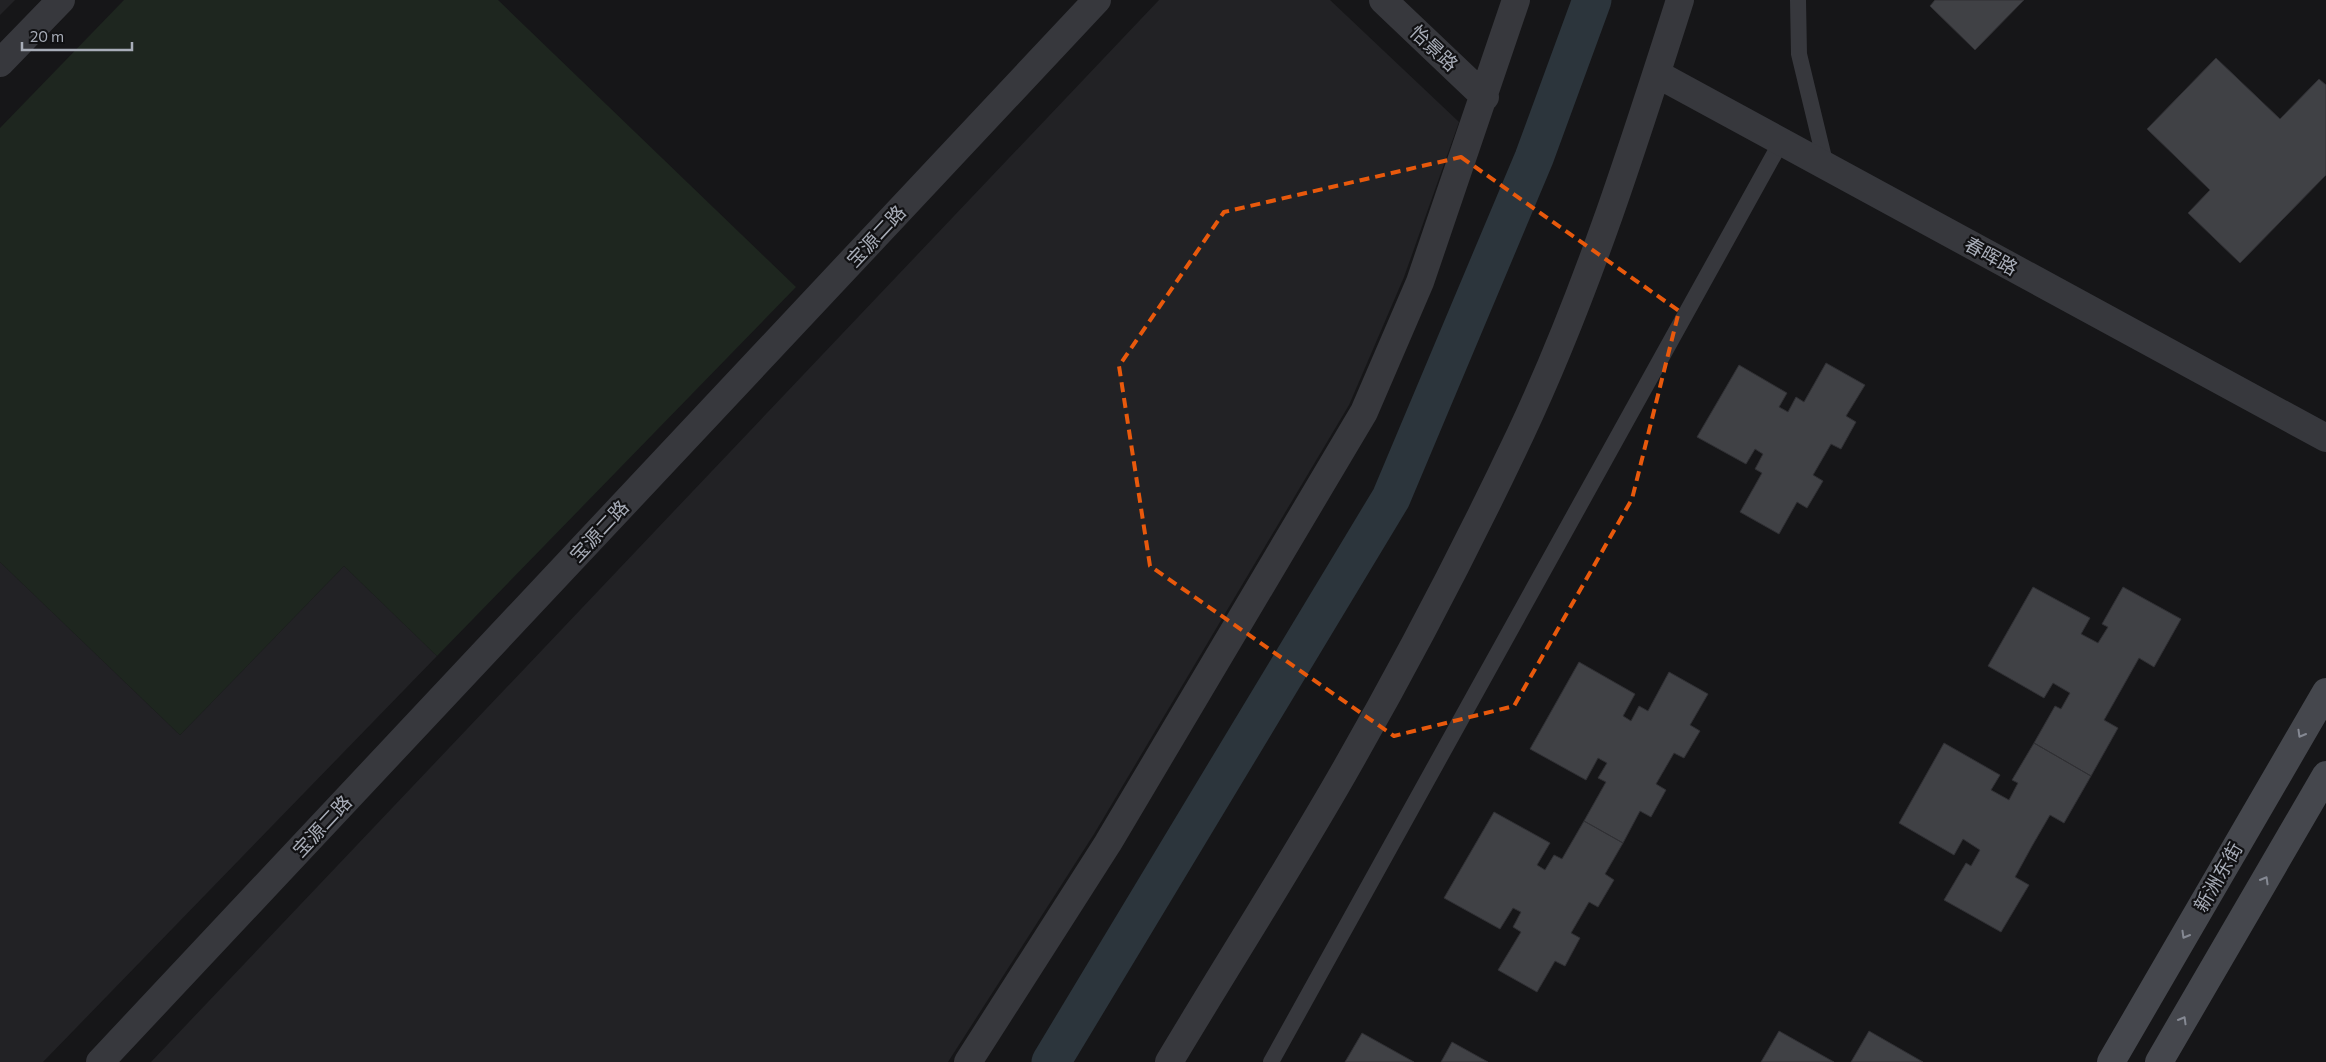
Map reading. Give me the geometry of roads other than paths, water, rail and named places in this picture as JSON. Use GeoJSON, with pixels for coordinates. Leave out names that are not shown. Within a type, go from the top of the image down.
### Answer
{"type":"FeatureCollection","features":[{"type":"Feature","properties":{"kind":"street"},"geometry":{"type":"LineString","coordinates":[[0,64],[61,0]]}},
{"type":"Feature","properties":{"kind":"street","name":"宝源二路"},"geometry":{"type":"LineString","coordinates":[[100,1062],[1097,0]]}},
{"type":"Feature","properties":{"kind":"street","name":"怡景路"},"geometry":{"type":"LineString","coordinates":[[1383,0],[1485,96]]}},
{"type":"Feature","properties":{"kind":"street"},"geometry":{"type":"LineString","coordinates":[[968,1062],[1108,843],[1364,412],[1420,282],[1485,96],[1516,0]]}},
{"type":"Feature","properties":{"kind":"street"},"geometry":{"type":"LineString","coordinates":[[1169,1062],[1344,772],[1437,602],[1521,434],[1559,347],[1616,197],[1680,0]]}},
{"type":"Feature","properties":{"kind":"street","name":"春晖路"},"geometry":{"type":"LineString","coordinates":[[1657,74],[2326,438]]}},
{"type":"Feature","properties":{"kind":"street","name":"新洲东街"},"geometry":{"type":"LineString","coordinates":[[2111,1062],[2326,692]]}},
{"type":"Feature","properties":{"kind":"street"},"geometry":{"type":"LineString","coordinates":[[2159,1062],[2326,776]]}},
{"type":"Feature","properties":{"kind":"lane"},"geometry":{"type":"LineString","coordinates":[[1798,0],[1799,54],[1826,166]]}},
{"type":"Feature","properties":{"kind":"lane"},"geometry":{"type":"LineString","coordinates":[[1272,1062],[1781,142]]}},
{"type":"Feature","properties":{"kind":"waterway"},"geometry":{"type":"LineString","coordinates":[[1051,1062],[1391,498],[1534,158],[1592,0]]}}]}
